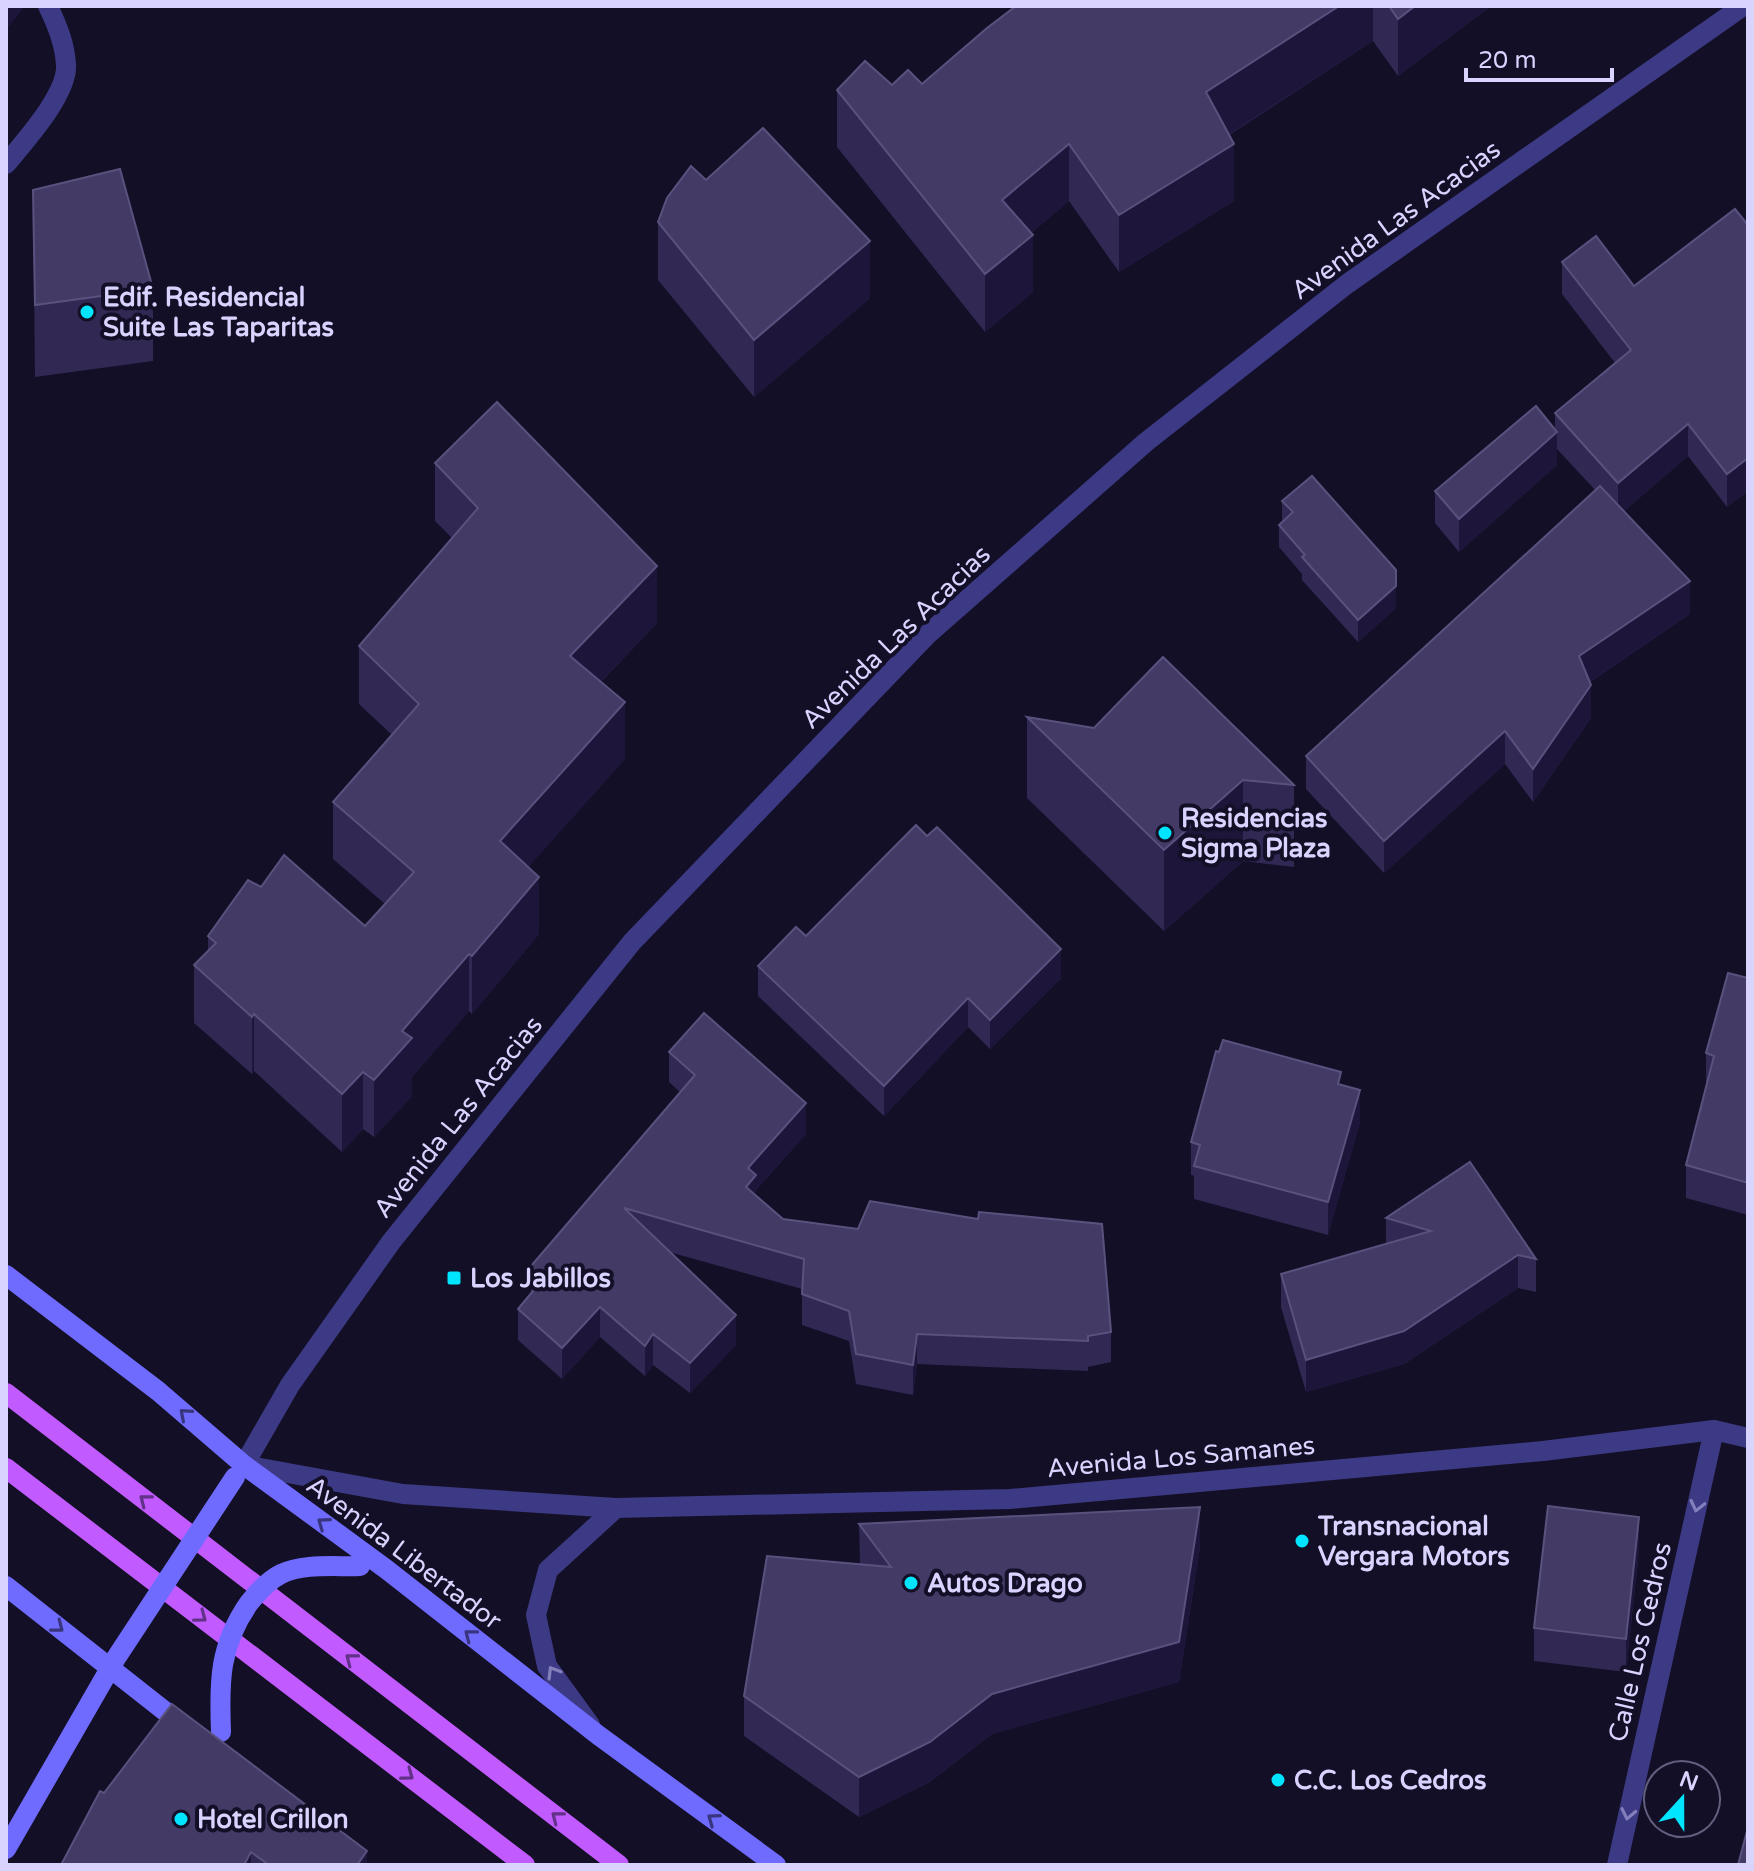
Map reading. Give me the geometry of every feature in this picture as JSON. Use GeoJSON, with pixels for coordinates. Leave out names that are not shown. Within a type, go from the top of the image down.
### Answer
{"type":"FeatureCollection","features":[{"type":"Feature","properties":{"kind":"main road","name":"Avenida Libertador"},"geometry":{"type":"LineString","coordinates":[[6,1275],[158,1391],[239,1471],[386,1569],[598,1735],[776,1865]]}},
{"type":"Feature","properties":{"kind":"main road"},"geometry":{"type":"LineString","coordinates":[[6,1393],[619,1865]]}},
{"type":"Feature","properties":{"kind":"main road"},"geometry":{"type":"LineString","coordinates":[[6,1468],[525,1865]]}},
{"type":"Feature","properties":{"kind":"main road"},"geometry":{"type":"LineString","coordinates":[[6,1849],[114,1662],[239,1471]]}},
{"type":"Feature","properties":{"kind":"main road"},"geometry":{"type":"LineString","coordinates":[[6,1586],[114,1662],[219,1746],[221,1671],[225,1648],[237,1620],[256,1594],[281,1574],[308,1568],[360,1566],[386,1569]]}},
{"type":"Feature","properties":{"kind":"street"},"geometry":{"type":"LineString","coordinates":[[6,164],[51,108],[67,68],[59,28],[48,6]]}},
{"type":"Feature","properties":{"kind":"street","name":"Avenida Las Acacias"},"geometry":{"type":"LineString","coordinates":[[239,1471],[290,1385],[391,1242],[632,942],[927,635],[1146,442],[1347,284],[1743,6]]}},
{"type":"Feature","properties":{"kind":"street","name":"Avenida Los Samanes"},"geometry":{"type":"LineString","coordinates":[[239,1471],[403,1494],[616,1508],[1010,1499],[1543,1451],[1714,1430],[1748,1438]]}},
{"type":"Feature","properties":{"kind":"street","name":"Calle Los Cedros"},"geometry":{"type":"LineString","coordinates":[[1617,1865],[1714,1430]]}},
{"type":"Feature","properties":{"kind":"street"},"geometry":{"type":"LineString","coordinates":[[598,1735],[547,1666],[536,1615],[548,1570],[616,1508]]}},
{"type":"Feature","properties":{"kind":"building"},"geometry":{"type":"Polygon","coordinates":[[[1016,6],[1339,6],[1206,92],[1234,144],[1119,215],[1069,144],[1002,200],[1033,235],[985,274],[837,90],[865,61],[892,85],[908,70],[922,84],[1016,6]]]}},
{"type":"Feature","properties":{"kind":"building"},"geometry":{"type":"Polygon","coordinates":[[[1389,6],[1415,6],[1398,19],[1389,6]]]}},
{"type":"Feature","properties":{"kind":"building"},"geometry":{"type":"Polygon","coordinates":[[[763,128],[870,241],[754,340],[658,222],[667,198],[691,166],[706,180],[763,128]]]}},
{"type":"Feature","properties":{"kind":"building"},"geometry":{"type":"Polygon","coordinates":[[[120,169],[153,289],[35,305],[33,190],[120,169]]]}},
{"type":"Feature","properties":{"kind":"building"},"geometry":{"type":"Polygon","coordinates":[[[1735,209],[1748,225],[1748,458],[1727,474],[1688,424],[1618,483],[1555,413],[1631,350],[1562,262],[1596,236],[1634,286],[1735,209]]]}},
{"type":"Feature","properties":{"kind":"building"},"geometry":{"type":"Polygon","coordinates":[[[497,402],[657,566],[570,656],[625,702],[500,841],[539,877],[472,956],[469,954],[402,1031],[412,1038],[374,1080],[363,1072],[342,1094],[254,1014],[252,1017],[194,965],[216,943],[208,936],[248,880],[261,887],[284,855],[365,926],[414,872],[333,802],[419,704],[359,646],[478,508],[435,463],[497,402]]]}},
{"type":"Feature","properties":{"kind":"building"},"geometry":{"type":"Polygon","coordinates":[[[1536,406],[1557,432],[1459,519],[1435,491],[1536,406]]]}},
{"type":"Feature","properties":{"kind":"building"},"geometry":{"type":"Polygon","coordinates":[[[1312,476],[1396,570],[1396,586],[1358,620],[1302,557],[1305,555],[1279,525],[1293,512],[1282,501],[1312,476]]]}},
{"type":"Feature","properties":{"kind":"building"},"geometry":{"type":"Polygon","coordinates":[[[1600,486],[1690,581],[1579,656],[1591,685],[1533,769],[1505,731],[1384,841],[1306,756],[1600,486]]]}},
{"type":"Feature","properties":{"kind":"building"},"geometry":{"type":"Polygon","coordinates":[[[1163,657],[1294,785],[1243,780],[1164,850],[1027,717],[1094,728],[1163,657]]]}},
{"type":"Feature","properties":{"kind":"building"},"geometry":{"type":"Polygon","coordinates":[[[916,825],[927,836],[937,827],[1061,949],[990,1020],[968,998],[884,1086],[758,966],[796,927],[806,936],[916,825]]]}},
{"type":"Feature","properties":{"kind":"building"},"geometry":{"type":"Polygon","coordinates":[[[1728,973],[1748,978],[1748,1183],[1686,1165],[1714,1056],[1706,1053],[1728,973]]]}},
{"type":"Feature","properties":{"kind":"building"},"geometry":{"type":"Polygon","coordinates":[[[704,1013],[806,1103],[748,1168],[756,1175],[746,1187],[783,1219],[858,1229],[870,1201],[978,1219],[979,1212],[1102,1224],[1111,1332],[1088,1336],[1088,1341],[917,1334],[913,1365],[856,1354],[849,1311],[802,1294],[804,1259],[624,1208],[736,1315],[690,1363],[653,1334],[645,1346],[600,1307],[562,1348],[518,1309],[543,1279],[531,1266],[695,1075],[669,1052],[704,1013]]]}},
{"type":"Feature","properties":{"kind":"building"},"geometry":{"type":"Polygon","coordinates":[[[1223,1040],[1341,1072],[1338,1084],[1360,1090],[1328,1202],[1194,1166],[1200,1145],[1191,1142],[1216,1051],[1219,1052],[1223,1040]]]}},
{"type":"Feature","properties":{"kind":"building"},"geometry":{"type":"Polygon","coordinates":[[[1470,1162],[1536,1259],[1518,1255],[1404,1331],[1306,1360],[1281,1274],[1431,1231],[1386,1218],[1470,1162]]]}},
{"type":"Feature","properties":{"kind":"building"},"geometry":{"type":"Polygon","coordinates":[[[1548,1506],[1639,1517],[1626,1639],[1534,1628],[1548,1506]]]}},
{"type":"Feature","properties":{"kind":"building"},"geometry":{"type":"Polygon","coordinates":[[[1200,1507],[1179,1642],[992,1694],[930,1742],[859,1777],[744,1696],[767,1556],[891,1567],[859,1524],[1200,1507]]]}},
{"type":"Feature","properties":{"kind":"building"},"geometry":{"type":"Polygon","coordinates":[[[172,1704],[367,1851],[357,1865],[269,1865],[251,1852],[244,1865],[61,1865],[100,1791],[104,1793],[172,1704]]]}},
{"type":"Feature","properties":{"kind":"building"},"geometry":{"type":"Polygon","coordinates":[[[1748,1827],[1748,1865],[1738,1865],[1748,1827]]]}},
{"type":"Feature","properties":{"kind":"place","name":"Edif. Residencial Suite Las Taparitas"},"geometry":{"type":"Point","coordinates":[87,312]}},
{"type":"Feature","properties":{"kind":"place","name":"Residencias Sigma Plaza"},"geometry":{"type":"Point","coordinates":[1165,833]}},
{"type":"Feature","properties":{"kind":"place","name":"Los Jabillos"},"geometry":{"type":"Point","coordinates":[454,1278]}},
{"type":"Feature","properties":{"kind":"place","name":"Transnacional Vergara Motors"},"geometry":{"type":"Point","coordinates":[1302,1541]}},
{"type":"Feature","properties":{"kind":"place","name":"Autos Drago"},"geometry":{"type":"Point","coordinates":[911,1583]}},
{"type":"Feature","properties":{"kind":"place","name":"C.C. Los Cedros"},"geometry":{"type":"Point","coordinates":[1278,1780]}},
{"type":"Feature","properties":{"kind":"place","name":"Hotel Crillon"},"geometry":{"type":"Point","coordinates":[181,1819]}}]}
